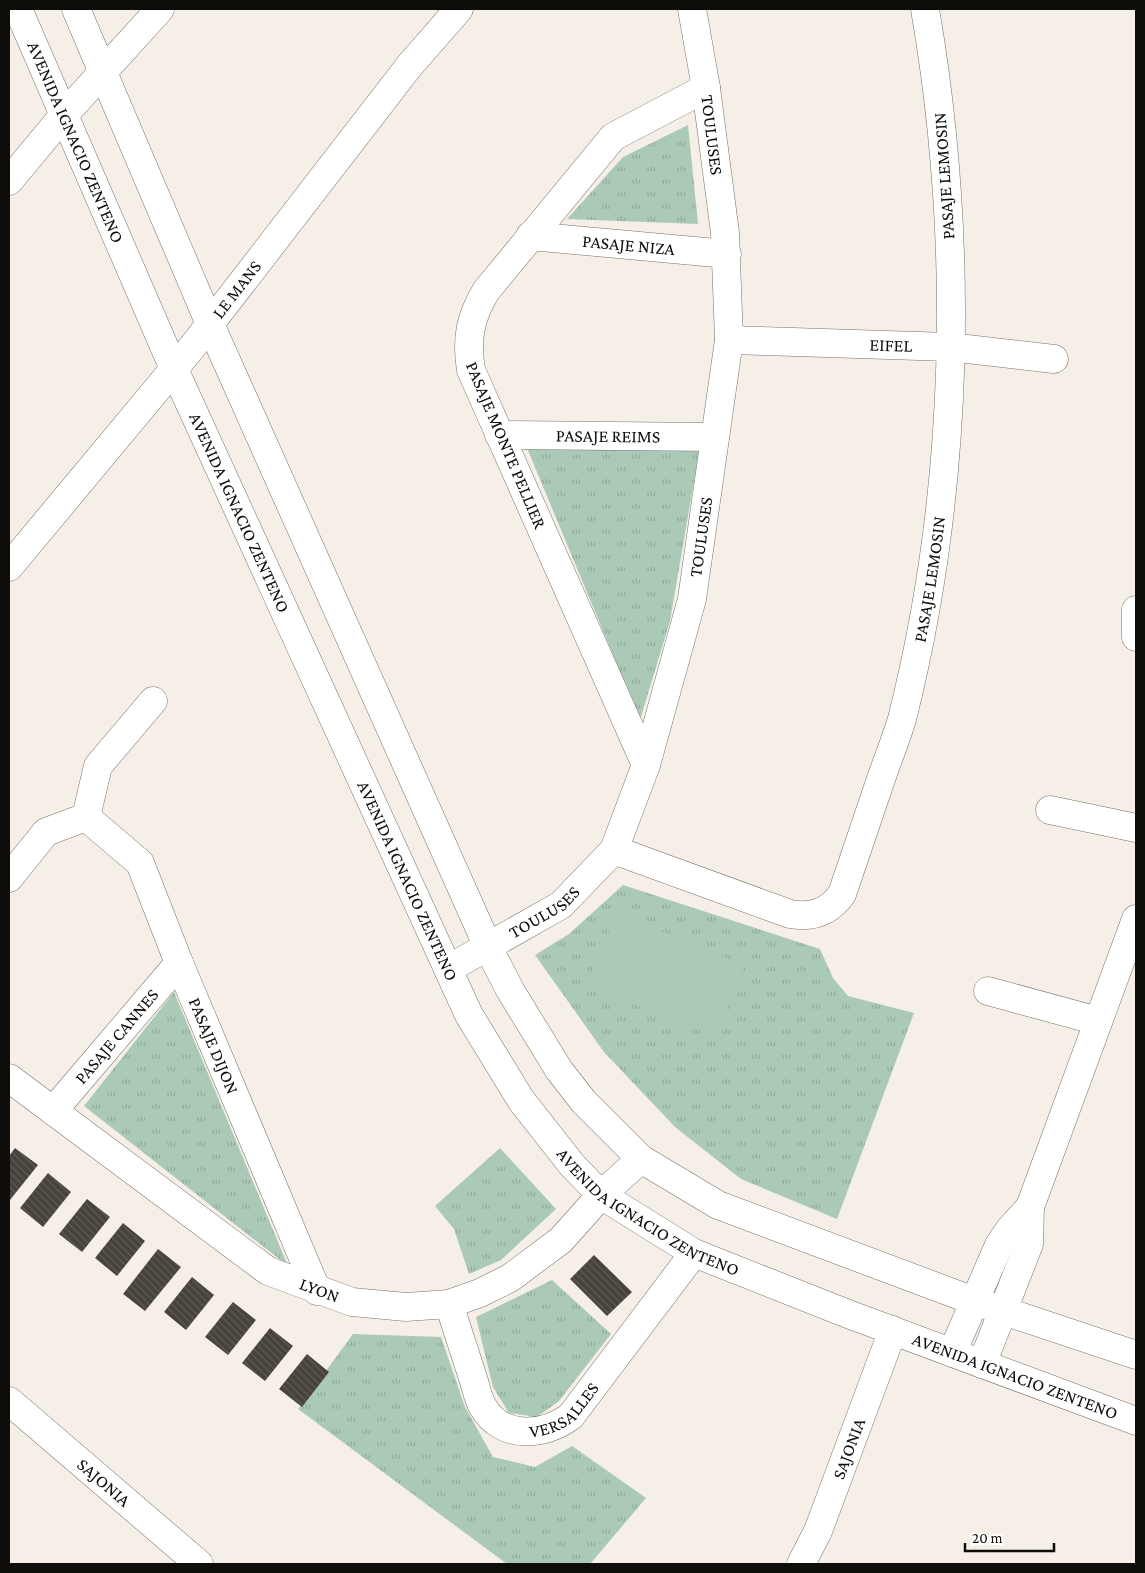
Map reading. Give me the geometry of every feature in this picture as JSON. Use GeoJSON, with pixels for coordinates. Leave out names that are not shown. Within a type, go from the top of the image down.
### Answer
{"type":"FeatureCollection","features":[{"type":"Feature","properties":{"kind":"street","name":"AVENIDA IGNACIO ZENTENO"},"geometry":{"type":"LineString","coordinates":[[18,9],[62,116],[174,369],[448,969],[473,1022],[521,1100],[545,1133],[601,1194],[694,1253],[1136,1421]]}},
{"type":"Feature","properties":{"kind":"street","name":"AVENIDA IGNACIO ZENTENO"},"geometry":{"type":"LineString","coordinates":[[76,9],[210,324],[488,947],[510,990],[560,1070],[591,1110],[641,1159],[718,1205],[1004,1311],[1136,1355]]}},
{"type":"Feature","properties":{"kind":"street"},"geometry":{"type":"LineString","coordinates":[[9,181],[62,116],[160,9]]}},
{"type":"Feature","properties":{"kind":"street","name":"LE MANS"},"geometry":{"type":"LineString","coordinates":[[9,567],[174,369],[410,65],[459,9]]}},
{"type":"Feature","properties":{"kind":"street","name":"TOULUSES"},"geometry":{"type":"LineString","coordinates":[[448,969],[561,905],[614,850],[646,765],[692,599],[729,340],[727,254],[706,88],[692,9]]}},
{"type":"Feature","properties":{"kind":"street","name":"PASAJE LEMOSIN"},"geometry":{"type":"LineString","coordinates":[[614,850],[800,916],[820,913],[829,909],[842,894],[901,721],[917,647],[940,498],[947,422],[950,347],[948,203],[941,122],[924,9]]}},
{"type":"Feature","properties":{"kind":"street","name":"PASAJE MONTE PELLIER"},"geometry":{"type":"LineString","coordinates":[[646,765],[471,370],[468,351],[469,331],[478,304],[486,291],[613,137],[706,88]]}},
{"type":"Feature","properties":{"kind":"street","name":"PASAJE NIZA"},"geometry":{"type":"LineString","coordinates":[[530,236],[727,254]]}},
{"type":"Feature","properties":{"kind":"street","name":"EIFEL"},"geometry":{"type":"LineString","coordinates":[[729,340],[950,347],[1054,359]]}},
{"type":"Feature","properties":{"kind":"street","name":"PASAJE REIMS"},"geometry":{"type":"LineString","coordinates":[[499,435],[715,438]]}},
{"type":"Feature","properties":{"kind":"street"},"geometry":{"type":"LineString","coordinates":[[1136,610],[1136,637]]}},
{"type":"Feature","properties":{"kind":"street"},"geometry":{"type":"LineString","coordinates":[[9,878],[46,832],[86,817],[98,766],[153,701]]}},
{"type":"Feature","properties":{"kind":"street"},"geometry":{"type":"LineString","coordinates":[[1050,810],[1136,828]]}},
{"type":"Feature","properties":{"kind":"street","name":"PASAJE DIJON"},"geometry":{"type":"LineString","coordinates":[[86,817],[140,863],[178,963],[318,1291]]}},
{"type":"Feature","properties":{"kind":"street"},"geometry":{"type":"LineString","coordinates":[[982,1364],[1029,1244],[1030,1207],[1136,919]]}},
{"type":"Feature","properties":{"kind":"street","name":"PASAJE CANNES"},"geometry":{"type":"LineString","coordinates":[[53,1111],[178,963]]}},
{"type":"Feature","properties":{"kind":"street"},"geometry":{"type":"LineString","coordinates":[[988,991],[1098,1021]]}},
{"type":"Feature","properties":{"kind":"street","name":"LYON"},"geometry":{"type":"LineString","coordinates":[[9,1078],[268,1271],[352,1302],[406,1307],[449,1304],[480,1293],[510,1278],[538,1260],[561,1240],[601,1194],[641,1159]]}},
{"type":"Feature","properties":{"kind":"street"},"geometry":{"type":"LineString","coordinates":[[952,1352],[999,1245],[1010,1229],[1030,1207]]}},
{"type":"Feature","properties":{"kind":"street","name":"VERSALLES"},"geometry":{"type":"LineString","coordinates":[[449,1304],[482,1407],[500,1424],[524,1432],[537,1432],[561,1424],[571,1416],[694,1253]]}},
{"type":"Feature","properties":{"kind":"street","name":"SAJONIA"},"geometry":{"type":"LineString","coordinates":[[801,1564],[818,1531],[893,1330]]}},
{"type":"Feature","properties":{"kind":"street","name":"SAJONIA"},"geometry":{"type":"LineString","coordinates":[[9,1402],[199,1564]]}},
{"type":"Feature","properties":{"kind":"green space"},"geometry":{"type":"Polygon","coordinates":[[[688,125],[698,224],[567,219],[623,157],[688,125]]]}},
{"type":"Feature","properties":{"kind":"green space"},"geometry":{"type":"Polygon","coordinates":[[[700,446],[670,621],[640,720],[527,448],[700,446]]]}},
{"type":"Feature","properties":{"kind":"green space"},"geometry":{"type":"Polygon","coordinates":[[[623,885],[820,949],[833,978],[848,996],[914,1013],[837,1219],[741,1179],[675,1127],[604,1052],[535,955],[569,934],[623,885]]]}},
{"type":"Feature","properties":{"kind":"green space"},"geometry":{"type":"Polygon","coordinates":[[[617,913],[744,965],[715,1037],[587,985],[617,913]]]}},
{"type":"Feature","properties":{"kind":"green space"},"geometry":{"type":"Polygon","coordinates":[[[174,992],[288,1266],[84,1106],[174,992]]]}},
{"type":"Feature","properties":{"kind":"green space"},"geometry":{"type":"Polygon","coordinates":[[[500,1148],[556,1209],[501,1260],[469,1274],[454,1229],[435,1206],[500,1148]]]}},
{"type":"Feature","properties":{"kind":"green space"},"geometry":{"type":"Polygon","coordinates":[[[552,1280],[611,1334],[559,1401],[537,1417],[509,1413],[493,1387],[476,1317],[552,1280]]]}},
{"type":"Feature","properties":{"kind":"green space"},"geometry":{"type":"Polygon","coordinates":[[[353,1334],[441,1337],[465,1407],[493,1457],[535,1467],[572,1446],[646,1498],[590,1564],[507,1564],[298,1409],[353,1334]]]}},
{"type":"Feature","properties":{"kind":"building"},"geometry":{"type":"Polygon","coordinates":[[[15,1148],[38,1165],[10,1200],[9,1156],[15,1148]]]}},
{"type":"Feature","properties":{"kind":"building"},"geometry":{"type":"Polygon","coordinates":[[[48,1173],[71,1192],[43,1227],[20,1208],[48,1173]]]}},
{"type":"Feature","properties":{"kind":"building"},"geometry":{"type":"Polygon","coordinates":[[[87,1199],[110,1217],[82,1252],[59,1234],[87,1199]]]}},
{"type":"Feature","properties":{"kind":"building"},"geometry":{"type":"Polygon","coordinates":[[[123,1223],[145,1241],[117,1276],[95,1258],[123,1223]]]}},
{"type":"Feature","properties":{"kind":"building"},"geometry":{"type":"Polygon","coordinates":[[[158,1249],[181,1267],[145,1311],[123,1294],[158,1249]]]}},
{"type":"Feature","properties":{"kind":"building"},"geometry":{"type":"Polygon","coordinates":[[[594,1255],[632,1292],[607,1316],[570,1279],[594,1255]]]}},
{"type":"Feature","properties":{"kind":"building"},"geometry":{"type":"Polygon","coordinates":[[[192,1277],[214,1295],[186,1330],[164,1312],[192,1277]]]}},
{"type":"Feature","properties":{"kind":"building"},"geometry":{"type":"Polygon","coordinates":[[[233,1302],[256,1320],[228,1355],[205,1337],[233,1302]]]}},
{"type":"Feature","properties":{"kind":"building"},"geometry":{"type":"Polygon","coordinates":[[[270,1328],[293,1346],[265,1381],[242,1363],[270,1328]]]}},
{"type":"Feature","properties":{"kind":"building"},"geometry":{"type":"Polygon","coordinates":[[[307,1354],[329,1372],[302,1407],[279,1389],[307,1354]]]}}]}
